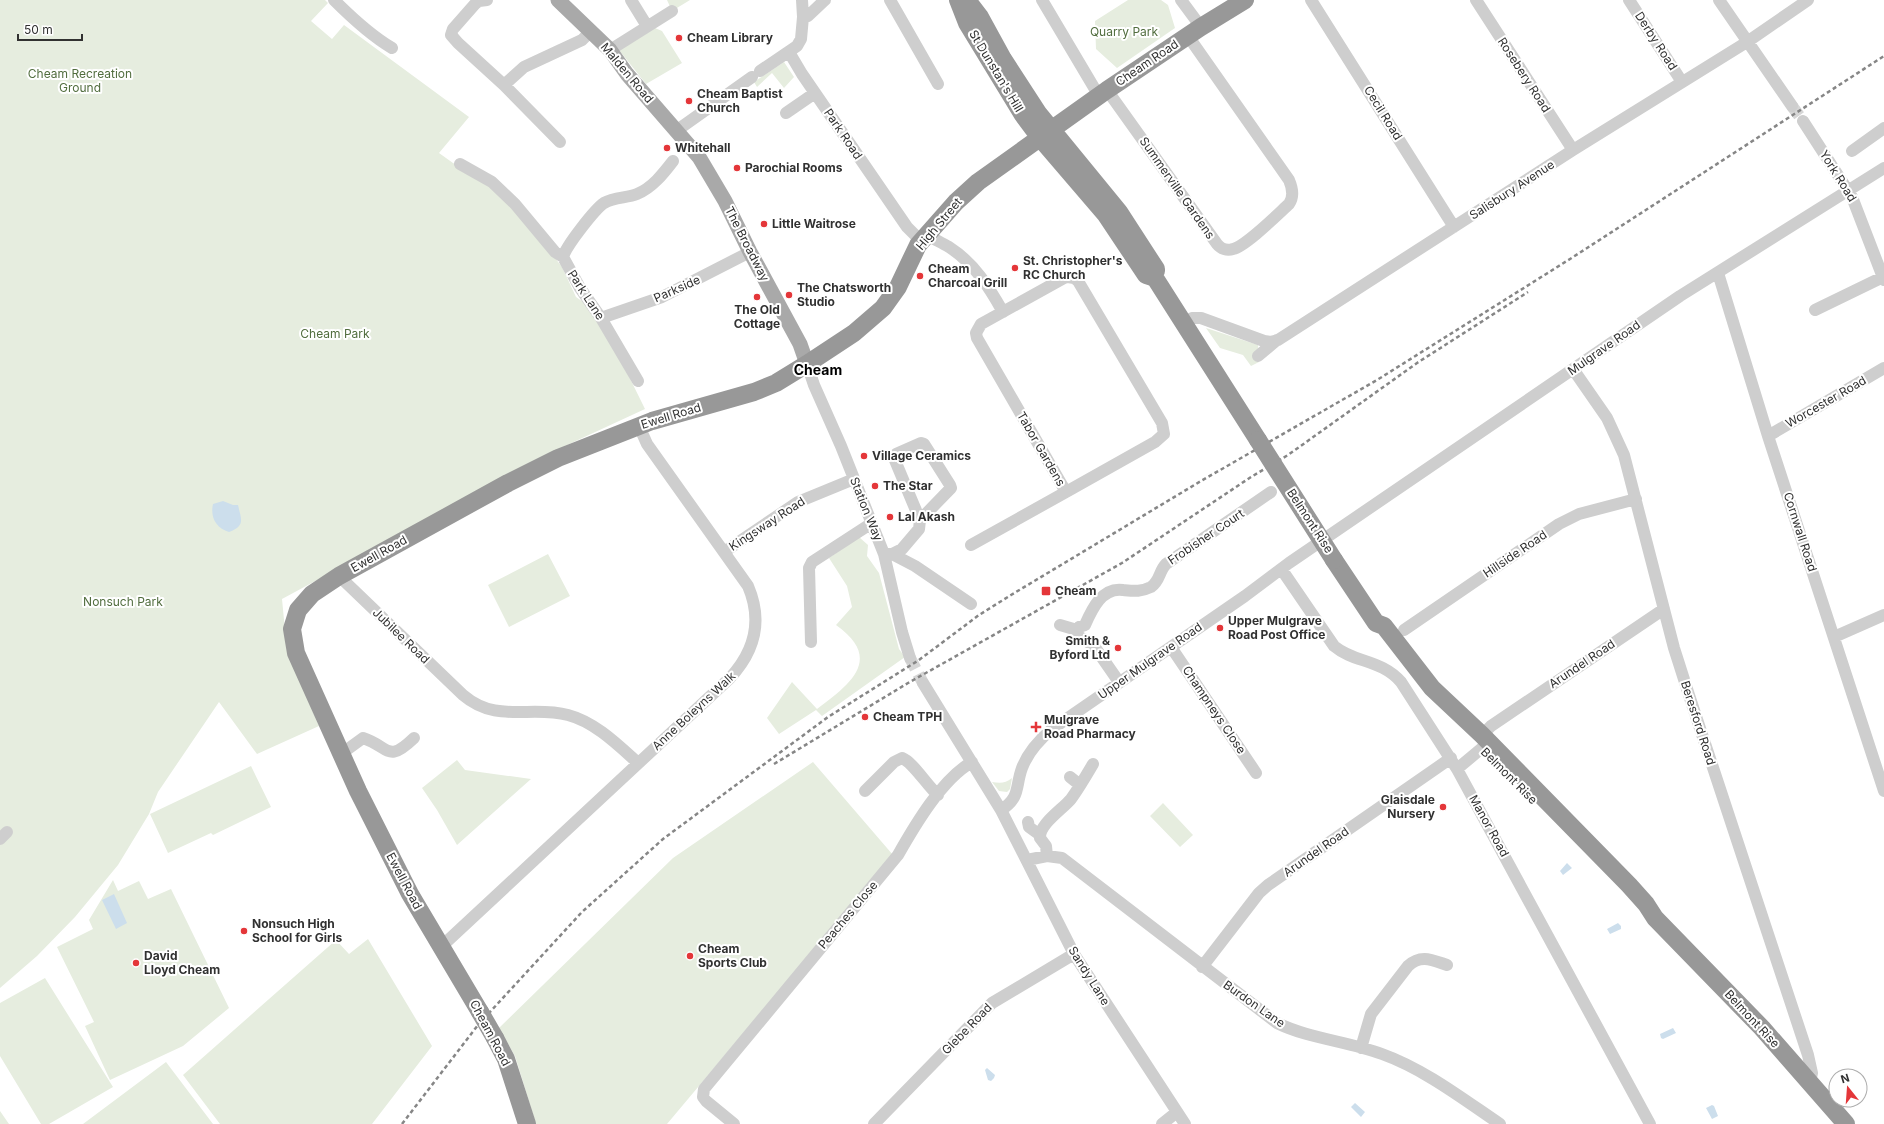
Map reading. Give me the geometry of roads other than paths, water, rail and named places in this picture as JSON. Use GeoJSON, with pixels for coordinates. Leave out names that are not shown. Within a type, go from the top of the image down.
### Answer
{"type":"FeatureCollection","features":[{"type":"Feature","properties":{"kind":"highway","name":"St Dunstan's Hill"},"geometry":{"type":"LineString","coordinates":[[958,0],[967,23],[1023,115],[1046,134]]}},
{"type":"Feature","properties":{"kind":"highway","name":"St Dunstan's Hill"},"geometry":{"type":"LineString","coordinates":[[967,0],[980,17],[1003,59],[1034,106],[1046,134]]}},
{"type":"Feature","properties":{"kind":"highway","name":"Cheam Road"},"geometry":{"type":"LineString","coordinates":[[1046,134],[1107,95],[1194,31],[1245,0]]}},
{"type":"Feature","properties":{"kind":"highway","name":"High Street"},"geometry":{"type":"LineString","coordinates":[[808,364],[854,333],[883,308],[898,287],[924,238],[956,202],[978,182],[1046,134]]}},
{"type":"Feature","properties":{"kind":"highway","name":"Belmont Rise"},"geometry":{"type":"LineString","coordinates":[[1046,134],[1091,176],[1123,218],[1156,269],[1155,278],[1334,560],[1376,623],[1376,630],[1428,696],[1482,742],[1624,892],[1641,909],[1655,918],[1762,1028],[1846,1124]]}},
{"type":"Feature","properties":{"kind":"highway","name":"Ewell Road"},"geometry":{"type":"LineString","coordinates":[[442,946],[410,894],[341,754],[298,660],[292,633],[295,615],[304,601],[339,576],[535,469],[590,444],[639,426],[754,392],[776,383],[808,364]]}},
{"type":"Feature","properties":{"kind":"highway","name":"Cheam Road"},"geometry":{"type":"LineString","coordinates":[[442,946],[506,1059],[527,1124]]}},
{"type":"Feature","properties":{"kind":"main road","name":"Malden Road"},"geometry":{"type":"LineString","coordinates":[[558,0],[610,50],[627,74],[676,131]]}},
{"type":"Feature","properties":{"kind":"main road","name":"The Broadway"},"geometry":{"type":"LineString","coordinates":[[676,131],[703,163],[725,201],[750,252],[800,344],[808,364]]}},
{"type":"Feature","properties":{"kind":"street"},"geometry":{"type":"LineString","coordinates":[[334,0],[354,20],[379,40],[392,48]]}},
{"type":"Feature","properties":{"kind":"street"},"geometry":{"type":"LineString","coordinates":[[487,0],[479,1],[475,4],[451,32],[452,37],[504,85],[560,142]]}},
{"type":"Feature","properties":{"kind":"street"},"geometry":{"type":"LineString","coordinates":[[631,0],[647,26]]}},
{"type":"Feature","properties":{"kind":"street"},"geometry":{"type":"LineString","coordinates":[[676,131],[789,52],[799,43],[803,17],[802,0]]}},
{"type":"Feature","properties":{"kind":"street"},"geometry":{"type":"LineString","coordinates":[[803,17],[808,16],[825,0]]}},
{"type":"Feature","properties":{"kind":"street"},"geometry":{"type":"LineString","coordinates":[[890,0],[938,84]]}},
{"type":"Feature","properties":{"kind":"street","name":"Summerville Gardens"},"geometry":{"type":"LineString","coordinates":[[1042,0],[1107,95],[1219,246],[1228,250],[1235,249],[1242,245],[1289,204],[1292,195],[1291,185],[1194,31],[1181,0]]}},
{"type":"Feature","properties":{"kind":"street","name":"Cecil Road"},"geometry":{"type":"LineString","coordinates":[[1311,0],[1454,226]]}},
{"type":"Feature","properties":{"kind":"street","name":"Rosebery Road"},"geometry":{"type":"LineString","coordinates":[[1476,0],[1573,150]]}},
{"type":"Feature","properties":{"kind":"street","name":"Derby Road"},"geometry":{"type":"LineString","coordinates":[[1629,0],[1682,82]]}},
{"type":"Feature","properties":{"kind":"street"},"geometry":{"type":"LineString","coordinates":[[1719,0],[1792,106]]}},
{"type":"Feature","properties":{"kind":"street","name":"Salisbury Avenue"},"geometry":{"type":"LineString","coordinates":[[1258,356],[1278,340],[1454,226],[1747,42],[1808,0]]}},
{"type":"Feature","properties":{"kind":"street"},"geometry":{"type":"LineString","coordinates":[[610,50],[672,12]]}},
{"type":"Feature","properties":{"kind":"street"},"geometry":{"type":"LineString","coordinates":[[504,85],[524,67],[582,40],[590,32]]}},
{"type":"Feature","properties":{"kind":"street","name":"Park Road"},"geometry":{"type":"LineString","coordinates":[[789,52],[815,93],[907,227],[924,238],[949,248],[972,266],[990,289],[1003,312]]}},
{"type":"Feature","properties":{"kind":"street"},"geometry":{"type":"LineString","coordinates":[[786,113],[815,93]]}},
{"type":"Feature","properties":{"kind":"street","name":"York Road"},"geometry":{"type":"LineString","coordinates":[[1803,121],[1849,191],[1858,210],[1883,278]]}},
{"type":"Feature","properties":{"kind":"street"},"geometry":{"type":"LineString","coordinates":[[1852,151],[1883,132]]}},
{"type":"Feature","properties":{"kind":"street","name":"Park Lane"},"geometry":{"type":"LineString","coordinates":[[638,381],[602,318],[580,288],[563,256],[598,208],[610,200],[637,194],[644,190],[652,185],[673,162]]}},
{"type":"Feature","properties":{"kind":"street"},"geometry":{"type":"LineString","coordinates":[[460,164],[492,182],[515,204],[555,252],[563,256]]}},
{"type":"Feature","properties":{"kind":"street","name":"Mulgrave Road"},"geometry":{"type":"LineString","coordinates":[[1329,536],[1680,296],[1884,168]]}},
{"type":"Feature","properties":{"kind":"street","name":"Parkside"},"geometry":{"type":"LineString","coordinates":[[602,318],[662,297],[750,252]]}},
{"type":"Feature","properties":{"kind":"street","name":"Cornwall Road"},"geometry":{"type":"LineString","coordinates":[[1718,273],[1768,436],[1884,791]]}},
{"type":"Feature","properties":{"kind":"street","name":"Tabor Gardens"},"geometry":{"type":"LineString","coordinates":[[1064,278],[1074,278],[1078,282],[1162,423],[1164,434],[1155,442],[1066,492],[976,334],[981,324],[1064,278]]}},
{"type":"Feature","properties":{"kind":"street"},"geometry":{"type":"LineString","coordinates":[[1815,310],[1883,278]]}},
{"type":"Feature","properties":{"kind":"street"},"geometry":{"type":"LineString","coordinates":[[1184,322],[1192,318],[1201,318],[1264,341],[1271,342],[1278,340]]}},
{"type":"Feature","properties":{"kind":"street","name":"Station Way"},"geometry":{"type":"LineString","coordinates":[[808,364],[814,385],[872,523],[888,554],[902,632],[910,658]]}},
{"type":"Feature","properties":{"kind":"street","name":"Worcester Road"},"geometry":{"type":"LineString","coordinates":[[1768,436],[1884,368]]}},
{"type":"Feature","properties":{"kind":"street","name":"Beresford Road"},"geometry":{"type":"LineString","coordinates":[[1573,369],[1613,429],[1626,461],[1688,695],[1808,1055],[1812,1073],[1810,1082]]}},
{"type":"Feature","properties":{"kind":"street","name":"Anne Boleyns Walk"},"geometry":{"type":"LineString","coordinates":[[442,946],[730,678],[745,660],[750,649],[756,626],[755,605],[748,586],[724,552],[675,489],[647,444],[639,426]]}},
{"type":"Feature","properties":{"kind":"street"},"geometry":{"type":"LineString","coordinates":[[888,554],[902,549],[919,529],[920,520],[894,458],[896,454],[921,443],[924,444],[951,488],[920,520]]}},
{"type":"Feature","properties":{"kind":"street","name":"Kingsway Road"},"geometry":{"type":"LineString","coordinates":[[724,552],[798,502],[854,478]]}},
{"type":"Feature","properties":{"kind":"street"},"geometry":{"type":"LineString","coordinates":[[971,545],[1066,492]]}},
{"type":"Feature","properties":{"kind":"street","name":"Frobisher Court"},"geometry":{"type":"LineString","coordinates":[[1084,624],[1099,600],[1110,592],[1116,590],[1138,591],[1155,583],[1158,580],[1162,568],[1166,564],[1271,492]]}},
{"type":"Feature","properties":{"kind":"street","name":"Hillside Road"},"geometry":{"type":"LineString","coordinates":[[1404,630],[1559,524],[1579,514],[1636,499]]}},
{"type":"Feature","properties":{"kind":"street"},"geometry":{"type":"LineString","coordinates":[[811,642],[809,568],[817,559],[872,523]]}},
{"type":"Feature","properties":{"kind":"street","name":"Upper Mulgrave Road"},"geometry":{"type":"LineString","coordinates":[[1004,815],[1014,799],[1022,768],[1035,744],[1052,729],[1171,648],[1329,536]]}},
{"type":"Feature","properties":{"kind":"street"},"geometry":{"type":"LineString","coordinates":[[888,554],[915,566],[970,604]]}},
{"type":"Feature","properties":{"kind":"street","name":"Manor Road"},"geometry":{"type":"LineString","coordinates":[[1282,570],[1337,648],[1382,666],[1394,674],[1454,763],[1650,1124]]}},
{"type":"Feature","properties":{"kind":"street","name":"Jubilee Road"},"geometry":{"type":"LineString","coordinates":[[339,576],[463,695],[477,706],[486,710],[508,712],[559,713],[576,718],[601,732],[638,763]]}},
{"type":"Feature","properties":{"kind":"street","name":"Arundel Road"},"geometry":{"type":"LineString","coordinates":[[1202,967],[1260,893],[1268,885],[1454,763],[1482,742],[1492,726],[1664,609]]}},
{"type":"Feature","properties":{"kind":"street"},"geometry":{"type":"LineString","coordinates":[[1834,637],[1884,615]]}},
{"type":"Feature","properties":{"kind":"street"},"geometry":{"type":"LineString","coordinates":[[1060,625],[1084,624],[1080,638],[1094,646],[1119,682]]}},
{"type":"Feature","properties":{"kind":"street","name":"Champneys Close"},"geometry":{"type":"LineString","coordinates":[[1171,648],[1256,772]]}},
{"type":"Feature","properties":{"kind":"street"},"geometry":{"type":"LineString","coordinates":[[923,683],[1004,815]]}},
{"type":"Feature","properties":{"kind":"street"},"geometry":{"type":"LineString","coordinates":[[341,754],[359,734],[391,753],[401,751],[414,738]]}},
{"type":"Feature","properties":{"kind":"street"},"geometry":{"type":"LineString","coordinates":[[865,791],[894,762],[902,758],[908,761],[927,785],[938,795]]}},
{"type":"Feature","properties":{"kind":"street","name":"Peaches Close"},"geometry":{"type":"LineString","coordinates":[[734,1124],[703,1096],[704,1089],[724,1070],[898,855],[918,820],[938,795],[959,771],[972,762]]}},
{"type":"Feature","properties":{"kind":"street"},"geometry":{"type":"LineString","coordinates":[[1040,835],[1054,816],[1069,801],[1093,764]]}},
{"type":"Feature","properties":{"kind":"street"},"geometry":{"type":"LineString","coordinates":[[1070,777],[1080,784]]}},
{"type":"Feature","properties":{"kind":"street","name":"Sandy Lane"},"geometry":{"type":"LineString","coordinates":[[1004,815],[1074,954],[1185,1124]]}},
{"type":"Feature","properties":{"kind":"street"},"geometry":{"type":"LineString","coordinates":[[1028,822],[1029,827],[1040,835],[1046,846],[1047,856]]}},
{"type":"Feature","properties":{"kind":"street","name":"Burdon Lane"},"geometry":{"type":"LineString","coordinates":[[1027,860],[1047,856],[1057,856],[1071,865],[1276,1023],[1299,1032],[1361,1048],[1392,1058],[1416,1070],[1500,1124]]}},
{"type":"Feature","properties":{"kind":"street","name":"Glebe Road"},"geometry":{"type":"LineString","coordinates":[[874,1124],[992,1003],[1074,954]]}},
{"type":"Feature","properties":{"kind":"street"},"geometry":{"type":"LineString","coordinates":[[1361,1048],[1371,1014],[1412,962],[1424,958],[1447,965]]}},
{"type":"Feature","properties":{"kind":"street"},"geometry":{"type":"LineString","coordinates":[[1162,1124],[1177,1112]]}},
{"type":"Feature","properties":{"kind":"water"},"geometry":{"type":"Polygon","coordinates":[[[223,501],[233,505],[238,505],[241,518],[240,525],[229,532],[217,525],[212,513],[213,504],[223,501]]]}},
{"type":"Feature","properties":{"kind":"water"},"geometry":{"type":"Polygon","coordinates":[[[1567,863],[1572,868],[1563,875],[1560,871],[1567,863]]]}},
{"type":"Feature","properties":{"kind":"water"},"geometry":{"type":"Polygon","coordinates":[[[114,894],[127,923],[116,929],[102,900],[114,894]]]}},
{"type":"Feature","properties":{"kind":"water"},"geometry":{"type":"Polygon","coordinates":[[[1618,923],[1621,926],[1621,929],[1610,934],[1607,929],[1618,923]]]}},
{"type":"Feature","properties":{"kind":"water"},"geometry":{"type":"Polygon","coordinates":[[[1673,1028],[1676,1033],[1663,1039],[1661,1038],[1660,1034],[1673,1028]]]}},
{"type":"Feature","properties":{"kind":"water"},"geometry":{"type":"Polygon","coordinates":[[[987,1068],[995,1075],[991,1081],[988,1080],[985,1070],[987,1068]]]}},
{"type":"Feature","properties":{"kind":"water"},"geometry":{"type":"Polygon","coordinates":[[[1355,1103],[1365,1112],[1361,1117],[1351,1107],[1355,1103]]]}},
{"type":"Feature","properties":{"kind":"water"},"geometry":{"type":"Polygon","coordinates":[[[1712,1105],[1714,1106],[1718,1116],[1712,1119],[1706,1108],[1712,1105]]]}},
{"type":"Feature","properties":{"kind":"tunnel"},"geometry":{"type":"LineString","coordinates":[[1792,106],[1803,121]]}},
{"type":"Feature","properties":{"kind":"tunnel"},"geometry":{"type":"LineString","coordinates":[[910,658],[923,683]]}},
{"type":"Feature","properties":{"kind":"railway"},"geometry":{"type":"LineString","coordinates":[[402,1124],[478,1025],[582,912],[663,839],[828,717],[919,660],[979,615],[1201,481],[1377,380],[1570,259],[1884,56]]}},
{"type":"Feature","properties":{"kind":"railway"},"geometry":{"type":"LineString","coordinates":[[774,764],[908,683],[1122,563],[1251,477],[1288,455],[1417,363],[1528,292]]}},
{"type":"Feature","properties":{"kind":"place","name":"Cheam Library"},"geometry":{"type":"Point","coordinates":[679,38]}},
{"type":"Feature","properties":{"kind":"place","name":"Cheam Baptist Church"},"geometry":{"type":"Point","coordinates":[689,101]}},
{"type":"Feature","properties":{"kind":"place","name":"Whitehall"},"geometry":{"type":"Point","coordinates":[667,148]}},
{"type":"Feature","properties":{"kind":"place","name":"Parochial Rooms"},"geometry":{"type":"Point","coordinates":[737,168]}},
{"type":"Feature","properties":{"kind":"place","name":"Little Waitrose"},"geometry":{"type":"Point","coordinates":[764,224]}},
{"type":"Feature","properties":{"kind":"place","name":"St. Christopher's RC Church"},"geometry":{"type":"Point","coordinates":[1015,268]}},
{"type":"Feature","properties":{"kind":"place","name":"Cheam Charcoal Grill"},"geometry":{"type":"Point","coordinates":[920,276]}},
{"type":"Feature","properties":{"kind":"place","name":"The Chatsworth Studio"},"geometry":{"type":"Point","coordinates":[789,295]}},
{"type":"Feature","properties":{"kind":"place","name":"The Old Cottage"},"geometry":{"type":"Point","coordinates":[757,297]}},
{"type":"Feature","properties":{"kind":"place","name":"Village Ceramics"},"geometry":{"type":"Point","coordinates":[864,456]}},
{"type":"Feature","properties":{"kind":"place","name":"The Star"},"geometry":{"type":"Point","coordinates":[875,486]}},
{"type":"Feature","properties":{"kind":"place","name":"Lal Akash"},"geometry":{"type":"Point","coordinates":[890,517]}},
{"type":"Feature","properties":{"kind":"place","name":"Cheam"},"geometry":{"type":"Point","coordinates":[1046,591]}},
{"type":"Feature","properties":{"kind":"place","name":"Upper Mulgrave Road Post Office"},"geometry":{"type":"Point","coordinates":[1220,628]}},
{"type":"Feature","properties":{"kind":"place","name":"Smith & Byford Ltd"},"geometry":{"type":"Point","coordinates":[1118,648]}},
{"type":"Feature","properties":{"kind":"place","name":"Cheam TPH"},"geometry":{"type":"Point","coordinates":[865,717]}},
{"type":"Feature","properties":{"kind":"place","name":"Mulgrave Road Pharmacy"},"geometry":{"type":"Point","coordinates":[1036,727]}},
{"type":"Feature","properties":{"kind":"place","name":"Glaisdale Nursery"},"geometry":{"type":"Point","coordinates":[1443,807]}},
{"type":"Feature","properties":{"kind":"place","name":"Nonsuch High School for Girls"},"geometry":{"type":"Point","coordinates":[244,931]}},
{"type":"Feature","properties":{"kind":"place","name":"Cheam Sports Club"},"geometry":{"type":"Point","coordinates":[690,956]}},
{"type":"Feature","properties":{"kind":"place","name":"David Lloyd Cheam"},"geometry":{"type":"Point","coordinates":[136,963]}},
{"type":"Feature","properties":{"kind":"district","name":"Cheam"},"geometry":{"type":"Point","coordinates":[818,370]}},
{"type":"Feature","properties":{"kind":"park label","name":"Quarry Park"},"geometry":{"type":"Point","coordinates":[1124,32]}},
{"type":"Feature","properties":{"kind":"park label","name":"Cheam Recreation Ground"},"geometry":{"type":"Point","coordinates":[80,81]}},
{"type":"Feature","properties":{"kind":"park label","name":"Cheam Park"},"geometry":{"type":"Point","coordinates":[335,334]}},
{"type":"Feature","properties":{"kind":"park label","name":"Nonsuch Park"},"geometry":{"type":"Point","coordinates":[123,602]}}]}
